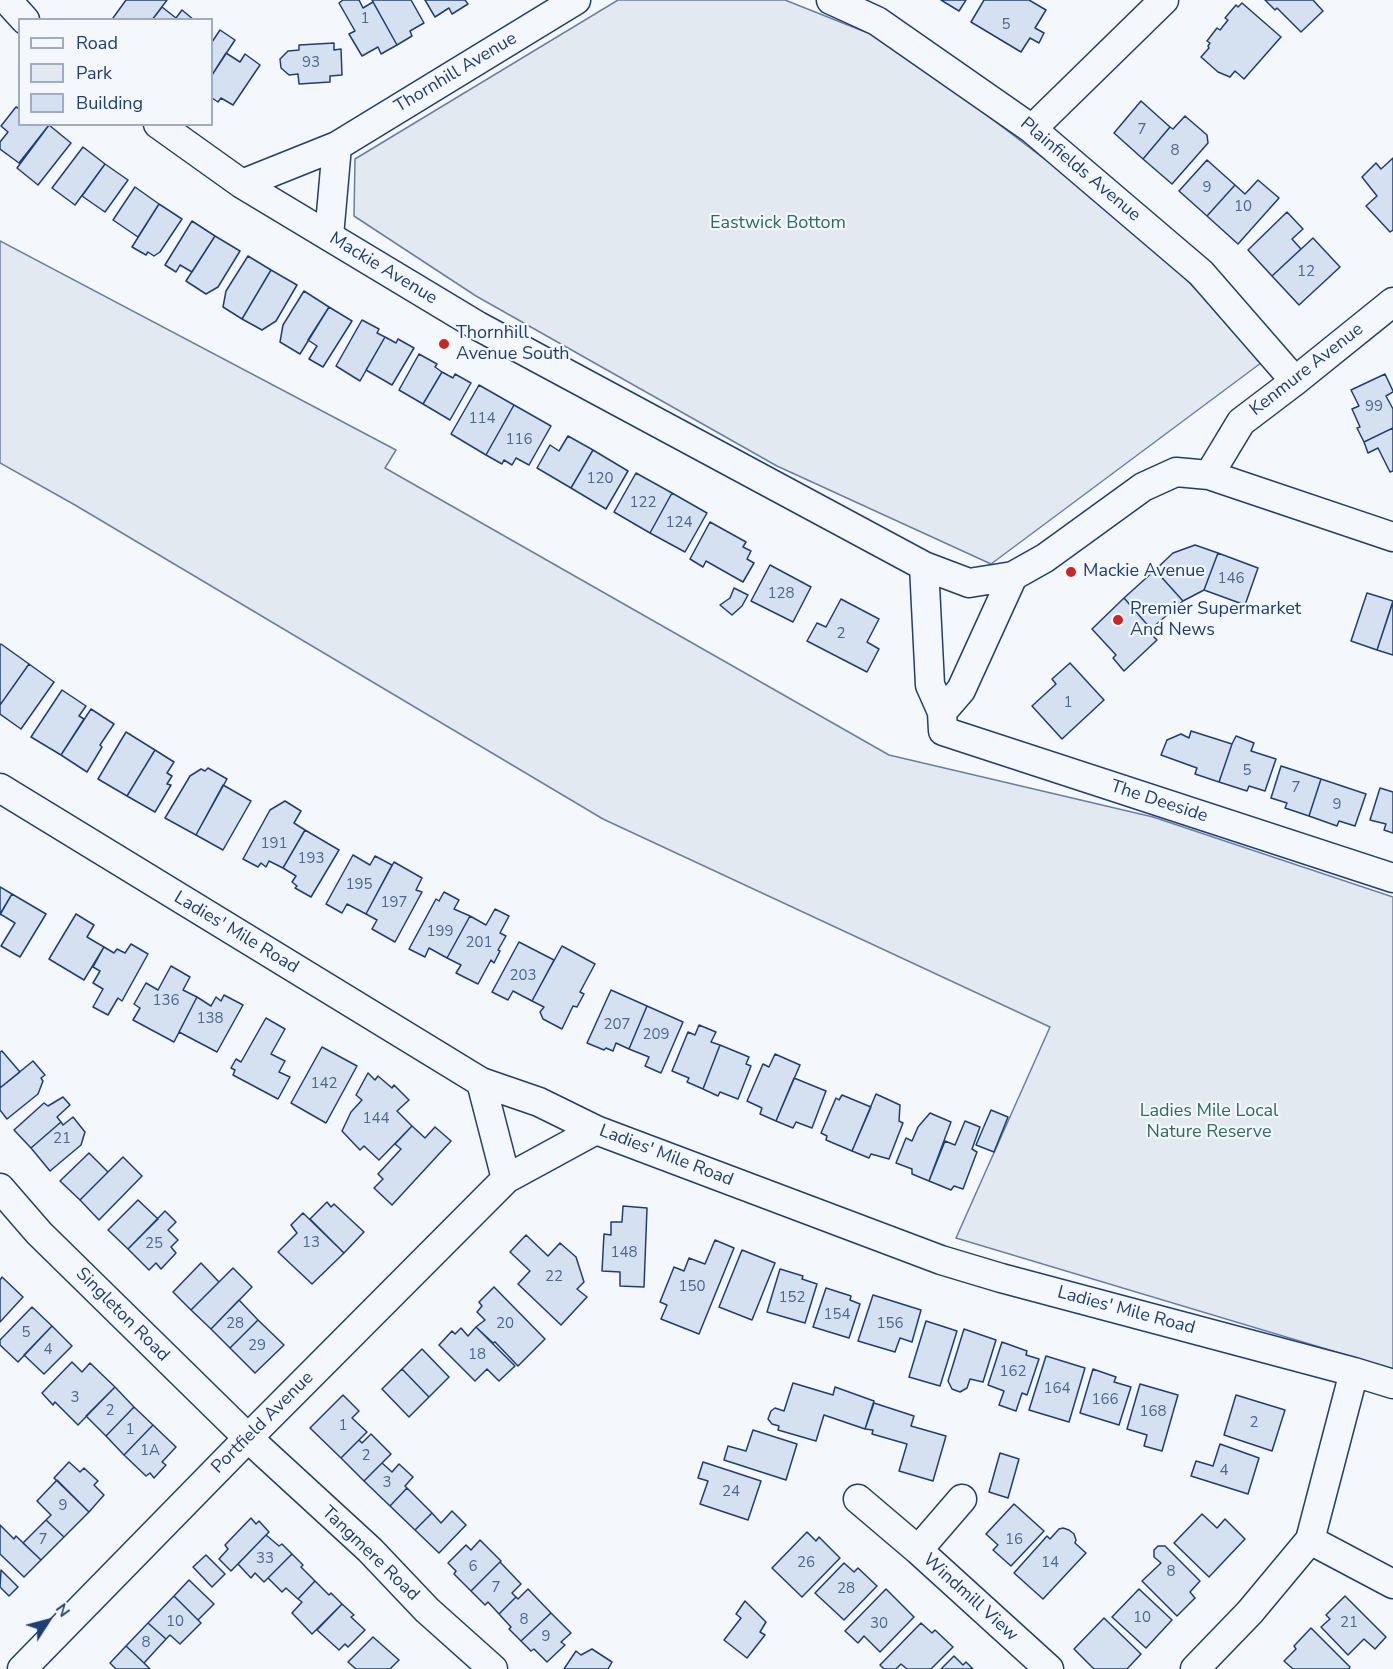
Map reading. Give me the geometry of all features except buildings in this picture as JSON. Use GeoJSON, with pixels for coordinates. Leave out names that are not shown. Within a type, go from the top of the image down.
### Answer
{"type":"FeatureCollection","features":[{"type":"Feature","properties":{"kind":"street"},"geometry":{"type":"LineString","coordinates":[[7,0],[23,18]]}},
{"type":"Feature","properties":{"kind":"street","name":"Thornhill Avenue"},"geometry":{"type":"LineString","coordinates":[[242,184],[337,146],[576,0]]}},
{"type":"Feature","properties":{"kind":"street","name":"Plainfields Avenue"},"geometry":{"type":"LineString","coordinates":[[831,0],[877,21],[1032,129],[1201,273],[1295,381]]}},
{"type":"Feature","properties":{"kind":"street"},"geometry":{"type":"LineString","coordinates":[[1032,129],[1164,0]]}},
{"type":"Feature","properties":{"kind":"street","name":"Mackie Avenue"},"geometry":{"type":"LineString","coordinates":[[161,126],[242,184],[478,326],[924,566],[969,583],[1013,576],[1045,558],[1143,487],[1176,472],[1209,475],[1393,537]]}},
{"type":"Feature","properties":{"kind":"street"},"geometry":{"type":"LineString","coordinates":[[328,236],[337,146]]}},
{"type":"Feature","properties":{"kind":"street","name":"Kenmure Avenue"},"geometry":{"type":"LineString","coordinates":[[1209,475],[1241,422],[1393,302]]}},
{"type":"Feature","properties":{"kind":"street","name":"The Deeside"},"geometry":{"type":"LineString","coordinates":[[924,566],[930,685],[942,712],[943,731],[1393,878]]}},
{"type":"Feature","properties":{"kind":"street"},"geometry":{"type":"LineString","coordinates":[[942,712],[961,690],[1013,576]]}},
{"type":"Feature","properties":{"kind":"street","name":"Ladies' Mile Road"},"geometry":{"type":"LineString","coordinates":[[0,788],[481,1082],[538,1102],[596,1130],[941,1260],[1393,1384]]}},
{"type":"Feature","properties":{"kind":"street"},"geometry":{"type":"LineString","coordinates":[[481,1082],[506,1179]]}},
{"type":"Feature","properties":{"kind":"street","name":"Portfield Avenue"},"geometry":{"type":"LineString","coordinates":[[22,1669],[506,1179],[596,1130]]}},
{"type":"Feature","properties":{"kind":"street","name":"Singleton Road"},"geometry":{"type":"LineString","coordinates":[[0,1188],[39,1233],[248,1438]]}},
{"type":"Feature","properties":{"kind":"street"},"geometry":{"type":"LineString","coordinates":[[1195,1669],[1250,1612],[1310,1540],[1354,1372]]}},
{"type":"Feature","properties":{"kind":"street","name":"Tangmere Road"},"geometry":{"type":"LineString","coordinates":[[248,1438],[370,1550],[427,1610],[493,1669]]}},
{"type":"Feature","properties":{"kind":"street","name":"Windmill View"},"geometry":{"type":"LineString","coordinates":[[858,1499],[918,1550],[1048,1669]]}},
{"type":"Feature","properties":{"kind":"street","name":"Windmill View"},"geometry":{"type":"LineString","coordinates":[[918,1550],[962,1499]]}},
{"type":"Feature","properties":{"kind":"street"},"geometry":{"type":"LineString","coordinates":[[1310,1540],[1393,1584]]}},
{"type":"Feature","properties":{"kind":"green space","name":"Eastwick Bottom"},"geometry":{"type":"Polygon","coordinates":[[[618,0],[785,0],[878,37],[954,90],[1051,164],[1168,261],[1265,360],[991,564],[777,466],[476,296],[354,216],[355,159],[618,0]]]}},
{"type":"Feature","properties":{"kind":"green space","name":"Ladies Mile Local Nature Reserve"},"geometry":{"type":"Polygon","coordinates":[[[0,241],[396,450],[385,468],[889,755],[1153,817],[1393,897],[1393,1369],[956,1238],[1050,1027],[603,819],[75,505],[0,463],[0,241]]]}},
{"type":"Feature","properties":{"kind":"place","name":"Thornhill Avenue South"},"geometry":{"type":"Point","coordinates":[444,344]}},
{"type":"Feature","properties":{"kind":"place","name":"Mackie Avenue"},"geometry":{"type":"Point","coordinates":[1071,572]}},
{"type":"Feature","properties":{"kind":"place","name":"Premier Supermarket And News"},"geometry":{"type":"Point","coordinates":[1118,620]}}]}
